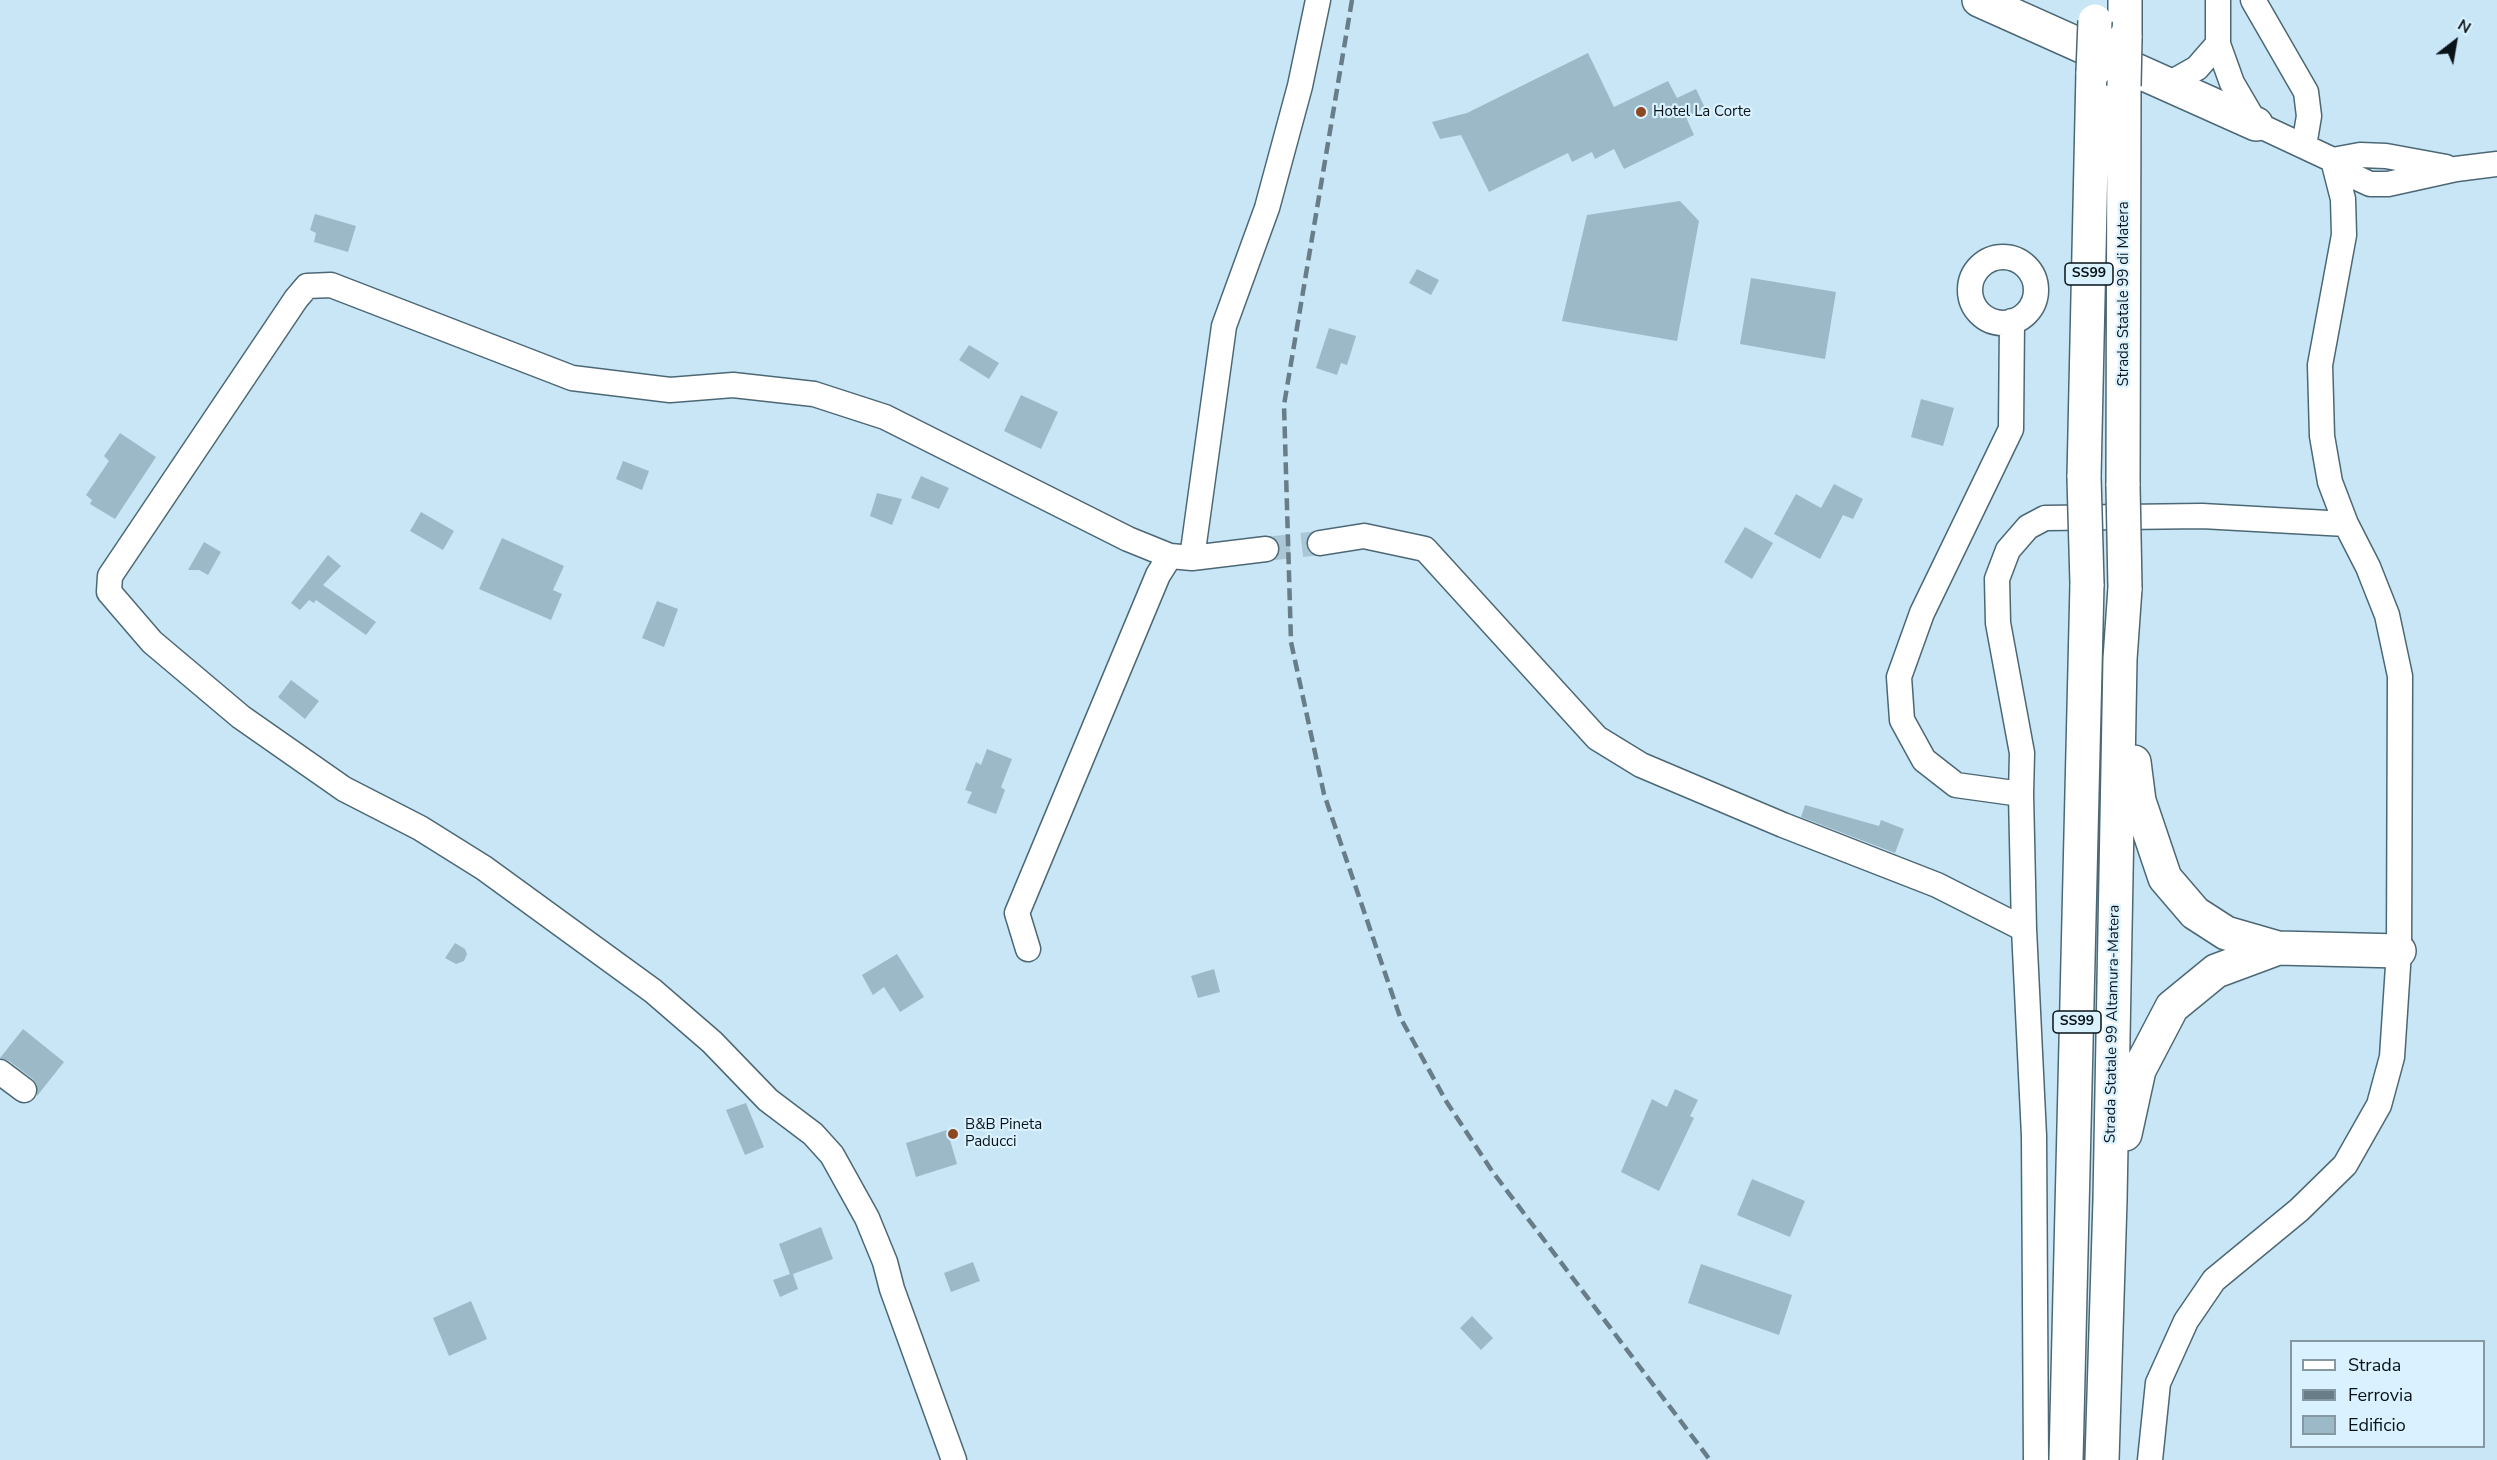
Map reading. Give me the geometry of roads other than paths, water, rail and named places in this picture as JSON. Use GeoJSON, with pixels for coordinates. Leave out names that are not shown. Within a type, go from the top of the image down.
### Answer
{"type":"FeatureCollection","features":[{"type":"Feature","properties":{"kind":"highway"},"geometry":{"type":"LineString","coordinates":[[1979,0],[2256,124]]}},
{"type":"Feature","properties":{"kind":"highway","name":"Strada Statale 99 di Matera"},"geometry":{"type":"LineString","coordinates":[[2125,0],[2123,486],[2125,588]]}},
{"type":"Feature","properties":{"kind":"highway","name":"SS99"},"geometry":{"type":"LineString","coordinates":[[2066,1460],[2087,584],[2084,477],[2095,10]]}},
{"type":"Feature","properties":{"kind":"highway","name":"Strada Statale 99 Altamura-Matera"},"geometry":{"type":"LineString","coordinates":[[2102,1460],[2110,1200],[2120,659],[2125,588]]}},
{"type":"Feature","properties":{"kind":"highway"},"geometry":{"type":"LineString","coordinates":[[2120,659],[2139,801],[2165,878],[2195,913],[2226,933],[2278,948],[2399,951]]}},
{"type":"Feature","properties":{"kind":"highway"},"geometry":{"type":"LineString","coordinates":[[2110,1200],[2139,1070],[2172,1007],[2216,970],[2278,948]]}},
{"type":"Feature","properties":{"kind":"street"},"geometry":{"type":"LineString","coordinates":[[1028,949],[1017,913],[1154,586],[1181,557],[1224,326],[1267,208],[1300,86],[1318,0]]}},
{"type":"Feature","properties":{"kind":"street"},"geometry":{"type":"LineString","coordinates":[[2218,0],[2218,44],[2232,83],[2256,124],[2333,160],[2360,155],[2386,156],[2456,169],[2497,164]]}},
{"type":"Feature","properties":{"kind":"street"},"geometry":{"type":"LineString","coordinates":[[2253,0],[2306,92],[2309,116],[2304,146]]}},
{"type":"Feature","properties":{"kind":"street"},"geometry":{"type":"LineString","coordinates":[[2167,84],[2197,68],[2218,44]]}},
{"type":"Feature","properties":{"kind":"street"},"geometry":{"type":"LineString","coordinates":[[2150,1460],[2158,1383],[2186,1321],[2214,1280],[2299,1210],[2345,1165],[2379,1105],[2392,1057],[2399,951],[2400,676],[2387,615],[2368,567],[2346,524],[2330,482],[2322,436],[2320,365],[2344,235],[2343,199],[2333,160]]}},
{"type":"Feature","properties":{"kind":"street"},"geometry":{"type":"LineString","coordinates":[[954,1460],[892,1289],[885,1262],[867,1218],[832,1155],[813,1134],[768,1100],[712,1042],[653,991],[484,868],[420,828],[344,789],[241,717],[152,642],[109,592],[110,576],[296,299],[307,286],[332,285],[572,378],[670,390],[733,385],[814,394],[885,417],[1128,539],[1181,557],[1266,549]]}},
{"type":"Feature","properties":{"kind":"street"},"geometry":{"type":"LineString","coordinates":[[2012,321],[2011,429],[1922,614],[1899,677],[1902,720],[1924,760],[1956,785],[2021,794]]}},
{"type":"Feature","properties":{"kind":"street"},"geometry":{"type":"LineString","coordinates":[[2036,1460],[2034,1136],[2024,929],[2022,753],[1998,623],[1997,579],[2008,550],[2028,527],[2045,518],[2202,516],[2346,524]]}},
{"type":"Feature","properties":{"kind":"street"},"geometry":{"type":"LineString","coordinates":[[1320,543],[1364,536],[1425,549],[1597,738],[1641,765],[1783,825],[1937,885],[2024,929]]}},
{"type":"Feature","properties":{"kind":"street"},"geometry":{"type":"LineString","coordinates":[[0,1072],[24,1090]]}},
{"type":"Feature","properties":{"kind":"tunnel"},"geometry":{"type":"LineString","coordinates":[[1266,549],[1320,543]]}},
{"type":"Feature","properties":{"kind":"railway"},"geometry":{"type":"LineString","coordinates":[[1352,0],[1284,405],[1291,642],[1324,794],[1400,1017],[1446,1101],[1492,1171],[1710,1460]]}},
{"type":"Feature","properties":{"kind":"place","name":"Hotel La Corte"},"geometry":{"type":"Point","coordinates":[1641,112]}},
{"type":"Feature","properties":{"kind":"place","name":"B&B Pineta Paducci"},"geometry":{"type":"Point","coordinates":[953,1134]}}]}
